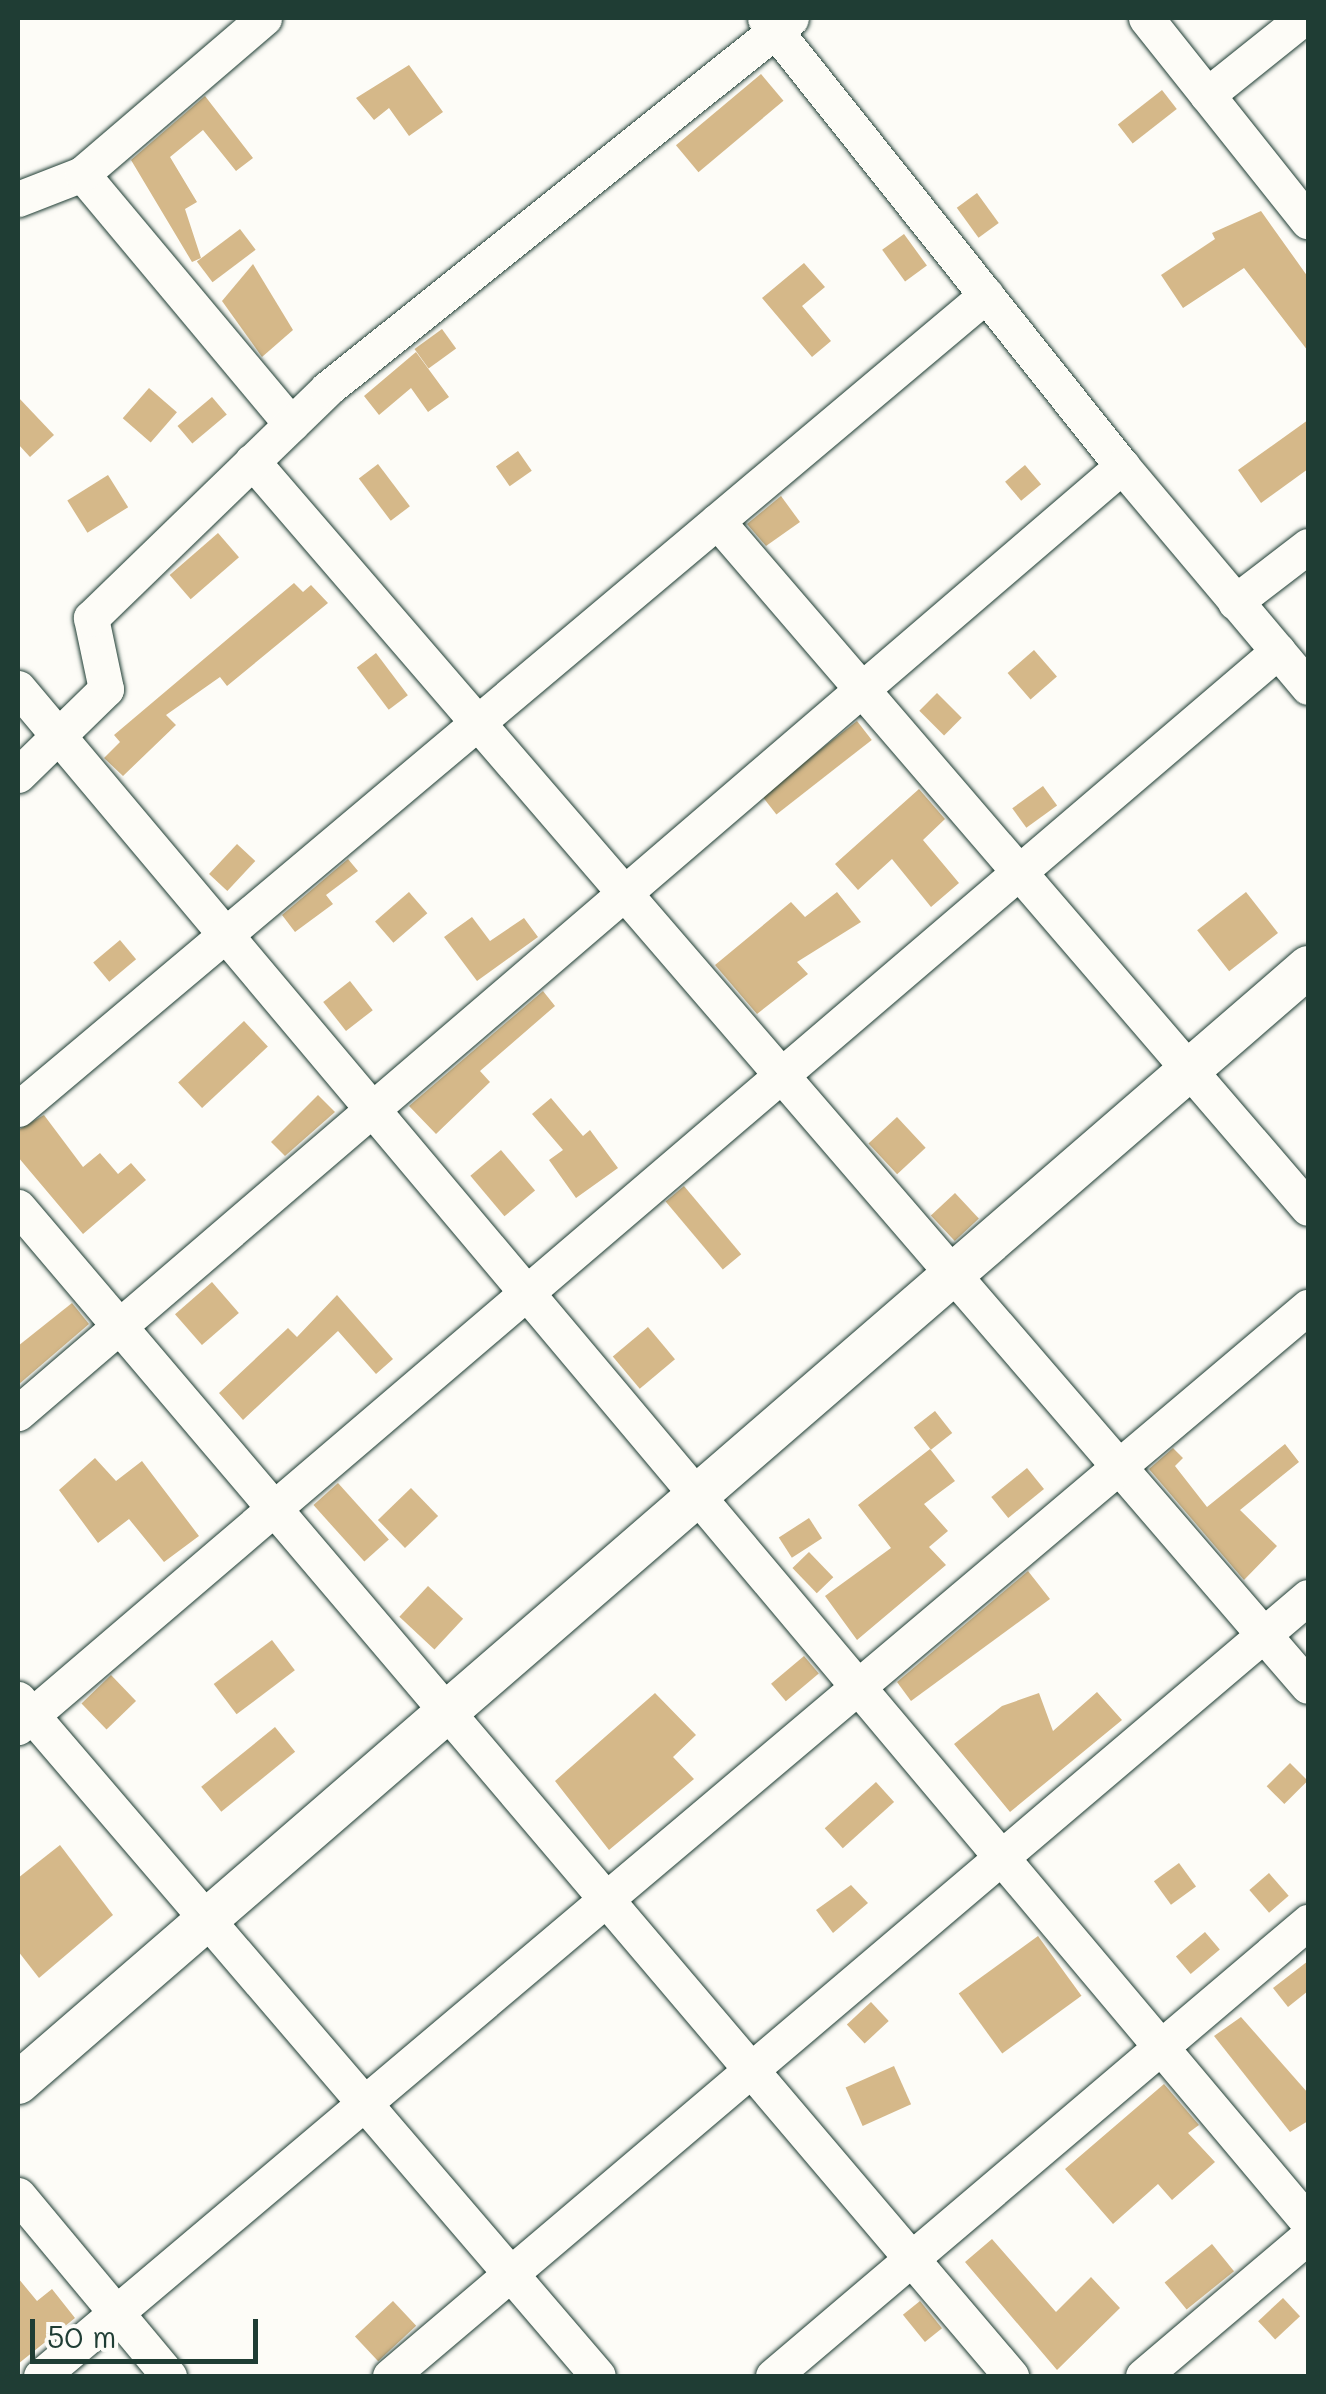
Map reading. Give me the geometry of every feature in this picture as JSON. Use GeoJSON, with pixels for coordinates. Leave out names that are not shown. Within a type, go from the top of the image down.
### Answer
{"type":"FeatureCollection","features":[{"type":"Feature","properties":{"kind":"street"},"geometry":{"type":"LineString","coordinates":[[18,199],[82,174],[264,18]]}},
{"type":"Feature","properties":{"kind":"street"},"geometry":{"type":"LineString","coordinates":[[1146,18],[1308,222]]}},
{"type":"Feature","properties":{"kind":"street"},"geometry":{"type":"LineString","coordinates":[[1206,96],[1304,18]]}},
{"type":"Feature","properties":{"kind":"street"},"geometry":{"type":"LineString","coordinates":[[18,775],[60,739],[106,688],[91,618],[291,424],[777,22],[1122,466],[1308,687]]}},
{"type":"Feature","properties":{"kind":"street"},"geometry":{"type":"LineString","coordinates":[[82,174],[291,424]]}},
{"type":"Feature","properties":{"kind":"street"},"geometry":{"type":"LineString","coordinates":[[18,1109],[986,295]]}},
{"type":"Feature","properties":{"kind":"street"},"geometry":{"type":"LineString","coordinates":[[252,461],[1308,1686]]}},
{"type":"Feature","properties":{"kind":"street"},"geometry":{"type":"LineString","coordinates":[[18,1413],[1122,466]]}},
{"type":"Feature","properties":{"kind":"street"},"geometry":{"type":"LineString","coordinates":[[717,521],[1308,1208]]}},
{"type":"Feature","properties":{"kind":"street"},"geometry":{"type":"LineString","coordinates":[[1235,602],[1308,546]]}},
{"type":"Feature","properties":{"kind":"street"},"geometry":{"type":"LineString","coordinates":[[598,2376],[206,1919],[22,1714],[273,1508],[1278,651]]}},
{"type":"Feature","properties":{"kind":"street"},"geometry":{"type":"LineString","coordinates":[[18,688],[1308,2222]]}},
{"type":"Feature","properties":{"kind":"street"},"geometry":{"type":"LineString","coordinates":[[18,2083],[1308,967]]}},
{"type":"Feature","properties":{"kind":"street"},"geometry":{"type":"LineString","coordinates":[[18,1207],[1011,2376]]}},
{"type":"Feature","properties":{"kind":"street"},"geometry":{"type":"LineString","coordinates":[[40,2376],[1308,1307]]}},
{"type":"Feature","properties":{"kind":"street"},"geometry":{"type":"LineString","coordinates":[[390,2376],[1308,1597]]}},
{"type":"Feature","properties":{"kind":"street"},"geometry":{"type":"LineString","coordinates":[[773,2376],[1308,1922]]}},
{"type":"Feature","properties":{"kind":"street"},"geometry":{"type":"LineString","coordinates":[[18,2195],[169,2376]]}},
{"type":"Feature","properties":{"kind":"street"},"geometry":{"type":"LineString","coordinates":[[1143,2376],[1308,2236]]}},
{"type":"Feature","properties":{"kind":"building"},"geometry":{"type":"Polygon","coordinates":[[[409,65],[443,112],[409,136],[389,108],[374,120],[356,98],[409,65]]]}},
{"type":"Feature","properties":{"kind":"building"},"geometry":{"type":"Polygon","coordinates":[[[761,74],[783,101],[698,172],[676,145],[761,74]]]}},
{"type":"Feature","properties":{"kind":"building"},"geometry":{"type":"Polygon","coordinates":[[[1162,90],[1177,109],[1133,143],[1118,124],[1162,90]]]}},
{"type":"Feature","properties":{"kind":"building"},"geometry":{"type":"Polygon","coordinates":[[[205,96],[253,158],[236,171],[203,130],[170,157],[197,202],[185,209],[201,258],[192,262],[131,160],[205,96]]]}},
{"type":"Feature","properties":{"kind":"building"},"geometry":{"type":"Polygon","coordinates":[[[977,193],[999,223],[979,238],[957,208],[977,193]]]}},
{"type":"Feature","properties":{"kind":"building"},"geometry":{"type":"Polygon","coordinates":[[[1261,211],[1308,277],[1308,351],[1244,268],[1183,308],[1161,275],[1215,239],[1212,233],[1261,211]]]}},
{"type":"Feature","properties":{"kind":"building"},"geometry":{"type":"Polygon","coordinates":[[[240,229],[256,250],[213,282],[197,261],[240,229]]]}},
{"type":"Feature","properties":{"kind":"building"},"geometry":{"type":"Polygon","coordinates":[[[904,234],[927,266],[905,281],[882,250],[904,234]]]}},
{"type":"Feature","properties":{"kind":"building"},"geometry":{"type":"Polygon","coordinates":[[[804,263],[825,287],[802,306],[831,341],[812,357],[762,298],[804,263]]]}},
{"type":"Feature","properties":{"kind":"building"},"geometry":{"type":"Polygon","coordinates":[[[253,264],[293,330],[262,357],[222,301],[253,264]]]}},
{"type":"Feature","properties":{"kind":"building"},"geometry":{"type":"Polygon","coordinates":[[[442,329],[456,348],[429,368],[414,349],[442,329]]]}},
{"type":"Feature","properties":{"kind":"building"},"geometry":{"type":"Polygon","coordinates":[[[416,352],[449,397],[428,412],[411,388],[379,415],[364,396],[416,352]]]}},
{"type":"Feature","properties":{"kind":"building"},"geometry":{"type":"Polygon","coordinates":[[[149,388],[177,412],[151,442],[123,418],[149,388]]]}},
{"type":"Feature","properties":{"kind":"building"},"geometry":{"type":"Polygon","coordinates":[[[18,397],[54,435],[30,457],[18,444],[18,397]]]}},
{"type":"Feature","properties":{"kind":"building"},"geometry":{"type":"Polygon","coordinates":[[[212,397],[227,415],[192,444],[178,426],[212,397]]]}},
{"type":"Feature","properties":{"kind":"building"},"geometry":{"type":"Polygon","coordinates":[[[1308,420],[1308,469],[1261,503],[1238,470],[1308,420]]]}},
{"type":"Feature","properties":{"kind":"building"},"geometry":{"type":"Polygon","coordinates":[[[518,451],[532,471],[510,486],[496,466],[518,451]]]}},
{"type":"Feature","properties":{"kind":"building"},"geometry":{"type":"Polygon","coordinates":[[[378,464],[410,506],[391,521],[359,478],[378,464]]]}},
{"type":"Feature","properties":{"kind":"building"},"geometry":{"type":"Polygon","coordinates":[[[1025,465],[1041,484],[1021,501],[1005,482],[1025,465]]]}},
{"type":"Feature","properties":{"kind":"building"},"geometry":{"type":"Polygon","coordinates":[[[108,475],[128,507],[87,533],[67,500],[108,475]]]}},
{"type":"Feature","properties":{"kind":"building"},"geometry":{"type":"Polygon","coordinates":[[[781,496],[800,522],[766,546],[747,524],[781,496]]]}},
{"type":"Feature","properties":{"kind":"building"},"geometry":{"type":"Polygon","coordinates":[[[218,533],[239,557],[191,599],[170,575],[218,533]]]}},
{"type":"Feature","properties":{"kind":"building"},"geometry":{"type":"Polygon","coordinates":[[[294,583],[303,592],[311,585],[328,603],[227,686],[220,677],[166,715],[176,725],[123,776],[104,758],[120,742],[114,735],[294,583]]]}},
{"type":"Feature","properties":{"kind":"building"},"geometry":{"type":"Polygon","coordinates":[[[1034,650],[1057,676],[1031,699],[1008,673],[1034,650]]]}},
{"type":"Feature","properties":{"kind":"building"},"geometry":{"type":"Polygon","coordinates":[[[376,653],[408,695],[389,710],[357,667],[376,653]]]}},
{"type":"Feature","properties":{"kind":"building"},"geometry":{"type":"Polygon","coordinates":[[[937,693],[962,718],[944,735],[919,711],[937,693]]]}},
{"type":"Feature","properties":{"kind":"building"},"geometry":{"type":"Polygon","coordinates":[[[857,721],[872,740],[776,814],[762,795],[857,721]]]}},
{"type":"Feature","properties":{"kind":"building"},"geometry":{"type":"Polygon","coordinates":[[[1043,786],[1057,805],[1026,828],[1012,808],[1043,786]]]}},
{"type":"Feature","properties":{"kind":"building"},"geometry":{"type":"Polygon","coordinates":[[[919,789],[945,819],[923,840],[959,883],[931,907],[892,859],[858,890],[835,864],[919,789]]]}},
{"type":"Feature","properties":{"kind":"building"},"geometry":{"type":"Polygon","coordinates":[[[237,844],[255,861],[227,891],[209,874],[237,844]]]}},
{"type":"Feature","properties":{"kind":"building"},"geometry":{"type":"Polygon","coordinates":[[[348,859],[358,871],[326,895],[333,904],[295,932],[282,915],[348,859]]]}},
{"type":"Feature","properties":{"kind":"building"},"geometry":{"type":"Polygon","coordinates":[[[409,892],[427,913],[393,943],[375,922],[409,892]]]}},
{"type":"Feature","properties":{"kind":"building"},"geometry":{"type":"Polygon","coordinates":[[[837,892],[861,922],[797,962],[808,974],[757,1014],[715,965],[791,902],[805,917],[837,892]]]}},
{"type":"Feature","properties":{"kind":"building"},"geometry":{"type":"Polygon","coordinates":[[[1246,892],[1278,933],[1229,971],[1197,930],[1246,892]]]}},
{"type":"Feature","properties":{"kind":"building"},"geometry":{"type":"Polygon","coordinates":[[[472,917],[490,941],[524,918],[538,937],[477,981],[444,937],[472,917]]]}},
{"type":"Feature","properties":{"kind":"building"},"geometry":{"type":"Polygon","coordinates":[[[120,940],[136,959],[109,982],[93,962],[120,940]]]}},
{"type":"Feature","properties":{"kind":"building"},"geometry":{"type":"Polygon","coordinates":[[[350,981],[373,1010],[346,1031],[323,1002],[350,981]]]}},
{"type":"Feature","properties":{"kind":"building"},"geometry":{"type":"Polygon","coordinates":[[[543,991],[555,1006],[480,1071],[490,1082],[436,1134],[409,1106],[543,991]]]}},
{"type":"Feature","properties":{"kind":"building"},"geometry":{"type":"Polygon","coordinates":[[[244,1021],[268,1047],[202,1108],[178,1082],[244,1021]]]}},
{"type":"Feature","properties":{"kind":"building"},"geometry":{"type":"Polygon","coordinates":[[[318,1095],[335,1112],[285,1156],[271,1142],[318,1095]]]}},
{"type":"Feature","properties":{"kind":"building"},"geometry":{"type":"Polygon","coordinates":[[[551,1098],[583,1136],[590,1130],[618,1168],[576,1198],[549,1160],[563,1150],[532,1114],[551,1098]]]}},
{"type":"Feature","properties":{"kind":"building"},"geometry":{"type":"Polygon","coordinates":[[[44,1115],[83,1167],[100,1153],[118,1174],[131,1163],[146,1180],[83,1234],[18,1157],[18,1130],[44,1115]]]}},
{"type":"Feature","properties":{"kind":"building"},"geometry":{"type":"Polygon","coordinates":[[[897,1117],[926,1148],[897,1174],[868,1144],[897,1117]]]}},
{"type":"Feature","properties":{"kind":"building"},"geometry":{"type":"Polygon","coordinates":[[[501,1150],[535,1191],[504,1216],[470,1176],[501,1150]]]}},
{"type":"Feature","properties":{"kind":"building"},"geometry":{"type":"Polygon","coordinates":[[[684,1186],[741,1254],[723,1270],[666,1201],[684,1186]]]}},
{"type":"Feature","properties":{"kind":"building"},"geometry":{"type":"Polygon","coordinates":[[[955,1193],[979,1219],[955,1241],[931,1216],[955,1193]]]}},
{"type":"Feature","properties":{"kind":"building"},"geometry":{"type":"Polygon","coordinates":[[[212,1282],[239,1313],[202,1345],[175,1314],[212,1282]]]}},
{"type":"Feature","properties":{"kind":"building"},"geometry":{"type":"Polygon","coordinates":[[[337,1295],[393,1359],[376,1374],[338,1331],[243,1420],[219,1393],[288,1328],[297,1337],[337,1295]]]}},
{"type":"Feature","properties":{"kind":"building"},"geometry":{"type":"Polygon","coordinates":[[[72,1303],[89,1324],[18,1385],[18,1346],[72,1303]]]}},
{"type":"Feature","properties":{"kind":"building"},"geometry":{"type":"Polygon","coordinates":[[[648,1327],[675,1359],[640,1389],[613,1357],[648,1327]]]}},
{"type":"Feature","properties":{"kind":"building"},"geometry":{"type":"Polygon","coordinates":[[[935,1411],[952,1433],[931,1450],[914,1428],[935,1411]]]}},
{"type":"Feature","properties":{"kind":"building"},"geometry":{"type":"Polygon","coordinates":[[[1285,1444],[1299,1462],[1240,1510],[1277,1546],[1244,1580],[1149,1469],[1173,1448],[1183,1458],[1175,1466],[1207,1507],[1285,1444]]]}},
{"type":"Feature","properties":{"kind":"building"},"geometry":{"type":"Polygon","coordinates":[[[930,1449],[955,1481],[924,1504],[948,1531],[929,1547],[946,1565],[857,1640],[825,1596],[891,1548],[858,1505],[930,1449]]]}},
{"type":"Feature","properties":{"kind":"building"},"geometry":{"type":"Polygon","coordinates":[[[95,1458],[116,1481],[142,1461],[199,1536],[164,1562],[129,1519],[98,1543],[59,1490],[95,1458]]]}},
{"type":"Feature","properties":{"kind":"building"},"geometry":{"type":"Polygon","coordinates":[[[1027,1468],[1044,1489],[1008,1518],[991,1497],[1027,1468]]]}},
{"type":"Feature","properties":{"kind":"building"},"geometry":{"type":"Polygon","coordinates":[[[338,1483],[389,1539],[364,1562],[313,1505],[338,1483]]]}},
{"type":"Feature","properties":{"kind":"building"},"geometry":{"type":"Polygon","coordinates":[[[411,1488],[438,1516],[405,1548],[378,1520],[411,1488]]]}},
{"type":"Feature","properties":{"kind":"building"},"geometry":{"type":"Polygon","coordinates":[[[809,1518],[822,1538],[792,1558],[779,1538],[809,1518]]]}},
{"type":"Feature","properties":{"kind":"building"},"geometry":{"type":"Polygon","coordinates":[[[809,1552],[833,1577],[817,1593],[792,1568],[809,1552]]]}},
{"type":"Feature","properties":{"kind":"building"},"geometry":{"type":"Polygon","coordinates":[[[1028,1571],[1050,1599],[911,1701],[897,1682],[1028,1571]]]}},
{"type":"Feature","properties":{"kind":"building"},"geometry":{"type":"Polygon","coordinates":[[[428,1586],[463,1619],[434,1649],[399,1617],[428,1586]]]}},
{"type":"Feature","properties":{"kind":"building"},"geometry":{"type":"Polygon","coordinates":[[[272,1640],[295,1670],[237,1714],[214,1684],[272,1640]]]}},
{"type":"Feature","properties":{"kind":"building"},"geometry":{"type":"Polygon","coordinates":[[[804,1656],[819,1674],[786,1701],[771,1684],[804,1656]]]}},
{"type":"Feature","properties":{"kind":"building"},"geometry":{"type":"Polygon","coordinates":[[[111,1675],[136,1701],[107,1729],[82,1703],[111,1675]]]}},
{"type":"Feature","properties":{"kind":"building"},"geometry":{"type":"Polygon","coordinates":[[[1097,1692],[1122,1720],[1010,1812],[954,1744],[1002,1706],[1039,1693],[1053,1731],[1097,1692]]]}},
{"type":"Feature","properties":{"kind":"building"},"geometry":{"type":"Polygon","coordinates":[[[655,1693],[696,1735],[673,1757],[694,1779],[609,1850],[555,1781],[655,1693]]]}},
{"type":"Feature","properties":{"kind":"building"},"geometry":{"type":"Polygon","coordinates":[[[275,1727],[295,1752],[221,1812],[201,1787],[275,1727]]]}},
{"type":"Feature","properties":{"kind":"building"},"geometry":{"type":"Polygon","coordinates":[[[1290,1763],[1308,1781],[1284,1804],[1267,1786],[1290,1763]]]}},
{"type":"Feature","properties":{"kind":"building"},"geometry":{"type":"Polygon","coordinates":[[[876,1782],[894,1802],[843,1848],[825,1828],[876,1782]]]}},
{"type":"Feature","properties":{"kind":"building"},"geometry":{"type":"Polygon","coordinates":[[[60,1845],[113,1915],[39,1978],[18,1951],[18,1878],[60,1845]]]}},
{"type":"Feature","properties":{"kind":"building"},"geometry":{"type":"Polygon","coordinates":[[[1179,1863],[1196,1886],[1171,1905],[1154,1881],[1179,1863]]]}},
{"type":"Feature","properties":{"kind":"building"},"geometry":{"type":"Polygon","coordinates":[[[1269,1873],[1289,1896],[1269,1913],[1249,1890],[1269,1873]]]}},
{"type":"Feature","properties":{"kind":"building"},"geometry":{"type":"Polygon","coordinates":[[[851,1885],[868,1903],[833,1933],[816,1910],[851,1885]]]}},
{"type":"Feature","properties":{"kind":"building"},"geometry":{"type":"Polygon","coordinates":[[[1205,1932],[1220,1950],[1191,1974],[1176,1956],[1205,1932]]]}},
{"type":"Feature","properties":{"kind":"building"},"geometry":{"type":"Polygon","coordinates":[[[1038,1936],[1081,1996],[1002,2053],[959,1994],[1038,1936]]]}},
{"type":"Feature","properties":{"kind":"building"},"geometry":{"type":"Polygon","coordinates":[[[1308,1961],[1308,1991],[1288,2007],[1273,1988],[1308,1961]]]}},
{"type":"Feature","properties":{"kind":"building"},"geometry":{"type":"Polygon","coordinates":[[[871,2002],[889,2021],[865,2044],[847,2025],[871,2002]]]}},
{"type":"Feature","properties":{"kind":"building"},"geometry":{"type":"Polygon","coordinates":[[[1241,2017],[1308,2093],[1308,2121],[1290,2132],[1214,2036],[1241,2017]]]}},
{"type":"Feature","properties":{"kind":"building"},"geometry":{"type":"Polygon","coordinates":[[[894,2066],[911,2104],[863,2126],[846,2088],[894,2066]]]}},
{"type":"Feature","properties":{"kind":"building"},"geometry":{"type":"Polygon","coordinates":[[[1164,2084],[1199,2125],[1188,2133],[1215,2162],[1172,2200],[1158,2184],[1113,2224],[1065,2169],[1164,2084]]]}},
{"type":"Feature","properties":{"kind":"building"},"geometry":{"type":"Polygon","coordinates":[[[992,2239],[1056,2312],[1091,2277],[1120,2308],[1057,2370],[965,2262],[992,2239]]]}},
{"type":"Feature","properties":{"kind":"building"},"geometry":{"type":"Polygon","coordinates":[[[1212,2244],[1234,2271],[1187,2310],[1165,2282],[1212,2244]]]}},
{"type":"Feature","properties":{"kind":"building"},"geometry":{"type":"Polygon","coordinates":[[[18,2278],[37,2301],[52,2289],[75,2318],[18,2364],[18,2278]]]}},
{"type":"Feature","properties":{"kind":"building"},"geometry":{"type":"Polygon","coordinates":[[[1283,2298],[1300,2316],[1275,2339],[1258,2321],[1283,2298]]]}},
{"type":"Feature","properties":{"kind":"building"},"geometry":{"type":"Polygon","coordinates":[[[393,2301],[416,2326],[378,2361],[355,2336],[393,2301]]]}},
{"type":"Feature","properties":{"kind":"building"},"geometry":{"type":"Polygon","coordinates":[[[920,2301],[942,2328],[925,2342],[903,2315],[920,2301]]]}}]}
